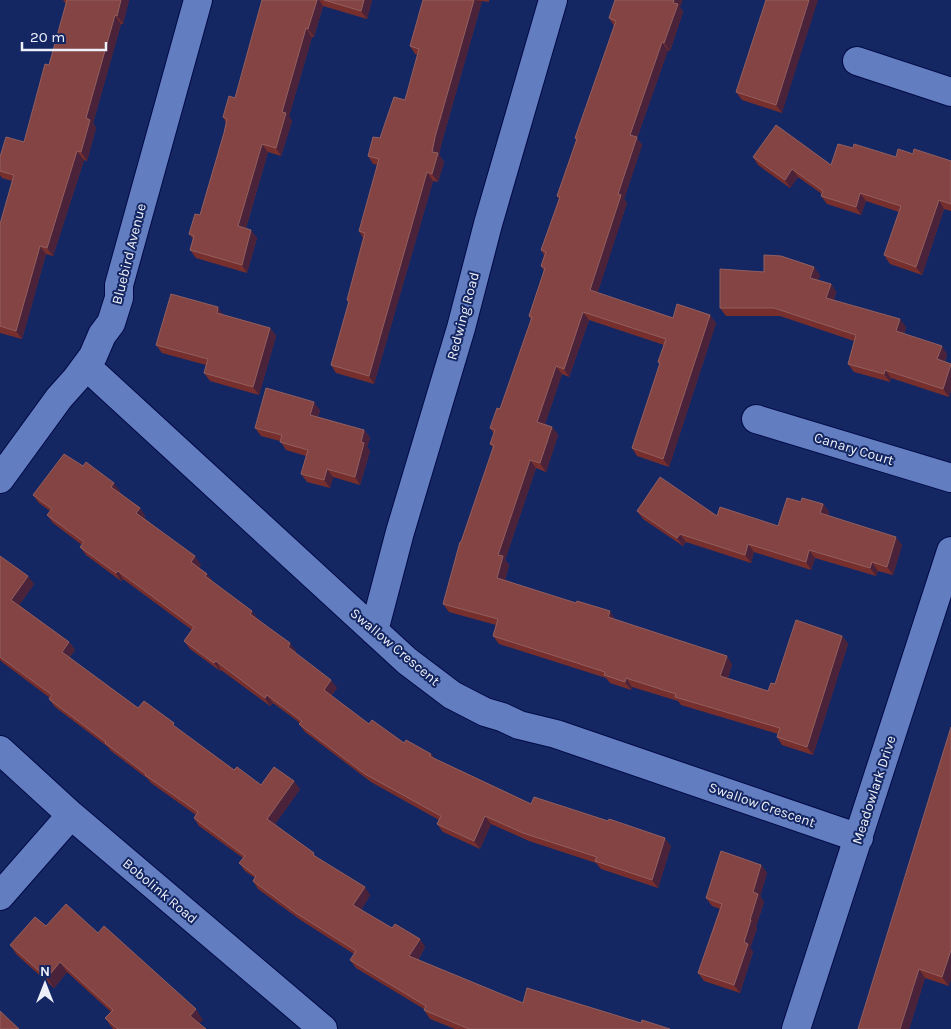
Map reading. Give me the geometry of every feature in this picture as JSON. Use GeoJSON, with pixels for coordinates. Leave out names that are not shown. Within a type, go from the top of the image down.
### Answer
{"type":"FeatureCollection","features":[{"type":"Feature","properties":{"kind":"street","name":"Bluebird Avenue"},"geometry":{"type":"LineString","coordinates":[[0,479],[59,398],[86,366],[110,323],[119,298],[119,285],[198,0]]}},
{"type":"Feature","properties":{"kind":"street","name":"Redwing Road"},"geometry":{"type":"LineString","coordinates":[[374,631],[400,532],[461,328],[488,224],[553,0]]}},
{"type":"Feature","properties":{"kind":"street"},"geometry":{"type":"LineString","coordinates":[[857,61],[951,92]]}},
{"type":"Feature","properties":{"kind":"street","name":"Swallow Crescent"},"geometry":{"type":"LineString","coordinates":[[86,366],[407,661],[452,695],[485,712],[502,717],[518,725],[556,734],[859,838]]}},
{"type":"Feature","properties":{"kind":"street","name":"Canary Court"},"geometry":{"type":"LineString","coordinates":[[756,419],[951,478]]}},
{"type":"Feature","properties":{"kind":"street","name":"Meadowlark Drive"},"geometry":{"type":"LineString","coordinates":[[796,1029],[951,551]]}},
{"type":"Feature","properties":{"kind":"street","name":"Bobolink Road"},"geometry":{"type":"LineString","coordinates":[[0,750],[71,815],[323,1029]]}},
{"type":"Feature","properties":{"kind":"street"},"geometry":{"type":"LineString","coordinates":[[0,896],[71,815]]}},
{"type":"Feature","properties":{"kind":"building"},"geometry":{"type":"Polygon","coordinates":[[[67,0],[121,0],[86,118],[90,120],[81,152],[77,151],[47,248],[40,246],[16,331],[0,326],[0,224],[14,175],[0,171],[0,157],[6,137],[24,142],[45,64],[49,65],[67,0]]]}},
{"type":"Feature","properties":{"kind":"building"},"geometry":{"type":"Polygon","coordinates":[[[262,0],[317,0],[308,29],[306,28],[282,112],[286,113],[276,148],[262,144],[238,226],[251,230],[242,265],[190,250],[194,236],[189,234],[195,214],[200,215],[224,133],[227,119],[223,117],[229,96],[235,98],[262,0]]]}},
{"type":"Feature","properties":{"kind":"building"},"geometry":{"type":"Polygon","coordinates":[[[324,0],[364,0],[361,11],[324,0]]]}},
{"type":"Feature","properties":{"kind":"building"},"geometry":{"type":"Polygon","coordinates":[[[423,0],[474,0],[435,137],[432,152],[438,153],[432,174],[427,172],[369,376],[331,365],[365,233],[359,231],[379,159],[368,156],[373,137],[380,138],[394,97],[405,100],[419,49],[410,46],[423,0]]]}},
{"type":"Feature","properties":{"kind":"building"},"geometry":{"type":"Polygon","coordinates":[[[615,0],[674,0],[673,3],[678,4],[664,43],[662,42],[630,135],[637,137],[618,194],[621,195],[590,290],[673,318],[677,304],[710,315],[663,459],[632,448],[666,339],[583,312],[564,369],[556,366],[537,422],[552,427],[540,463],[530,460],[498,555],[503,556],[497,578],[576,603],[577,601],[610,611],[608,617],[727,656],[720,676],[768,691],[771,683],[775,684],[796,620],[842,636],[807,747],[777,737],[780,728],[675,697],[676,694],[626,678],[625,682],[604,675],[605,672],[493,636],[498,619],[443,604],[460,542],[494,445],[490,444],[495,430],[490,428],[497,408],[500,409],[532,317],[529,316],[545,268],[541,266],[546,252],[541,250],[560,197],[557,196],[577,139],[575,138],[616,21],[609,18],[615,0]]]}},
{"type":"Feature","properties":{"kind":"building"},"geometry":{"type":"Polygon","coordinates":[[[766,0],[809,0],[776,105],[736,92],[766,0]]]}},
{"type":"Feature","properties":{"kind":"building"},"geometry":{"type":"Polygon","coordinates":[[[776,125],[831,165],[838,144],[853,148],[854,144],[896,157],[898,149],[913,154],[914,149],[951,161],[951,204],[939,200],[916,267],[884,255],[901,206],[860,193],[856,207],[821,196],[823,191],[792,169],[785,180],[753,157],[776,125]]]}},
{"type":"Feature","properties":{"kind":"building"},"geometry":{"type":"Polygon","coordinates":[[[764,255],[781,256],[814,267],[810,278],[831,284],[826,298],[900,319],[896,331],[942,346],[937,359],[951,364],[943,389],[885,370],[884,374],[848,364],[856,335],[774,308],[720,308],[720,269],[764,272],[764,255]]]}},
{"type":"Feature","properties":{"kind":"building"},"geometry":{"type":"Polygon","coordinates":[[[171,294],[218,307],[217,313],[270,328],[253,387],[204,373],[208,359],[156,345],[171,294]]]}},
{"type":"Feature","properties":{"kind":"building"},"geometry":{"type":"Polygon","coordinates":[[[266,388],[314,402],[310,415],[364,430],[361,442],[364,443],[355,477],[327,469],[324,480],[301,474],[308,450],[280,442],[282,435],[255,428],[266,388]]]}},
{"type":"Feature","properties":{"kind":"building"},"geometry":{"type":"Polygon","coordinates":[[[64,454],[83,466],[86,462],[114,483],[111,487],[140,508],[136,513],[195,556],[191,562],[207,574],[205,576],[252,611],[250,614],[290,643],[288,647],[331,680],[324,690],[369,724],[372,720],[404,743],[406,740],[431,754],[429,756],[531,804],[534,797],[665,838],[652,880],[595,861],[597,857],[523,833],[485,816],[474,841],[437,824],[441,816],[365,774],[299,724],[302,721],[267,695],[265,698],[216,661],[214,663],[184,641],[194,627],[118,571],[116,573],[80,547],[84,542],[47,515],[52,509],[33,495],[64,454]]]}},
{"type":"Feature","properties":{"kind":"building"},"geometry":{"type":"Polygon","coordinates":[[[660,477],[717,516],[720,507],[778,526],[787,498],[801,502],[802,498],[823,504],[820,513],[896,537],[887,567],[872,562],[870,568],[809,550],[806,562],[748,544],[745,555],[680,534],[677,538],[637,511],[660,477]]]}},
{"type":"Feature","properties":{"kind":"building"},"geometry":{"type":"Polygon","coordinates":[[[0,556],[28,576],[11,600],[69,642],[62,652],[138,708],[144,701],[234,770],[237,767],[261,785],[274,767],[294,781],[267,819],[314,853],[313,855],[365,887],[353,905],[392,928],[395,924],[420,939],[409,956],[523,1003],[527,988],[641,1023],[642,1020],[670,1029],[469,1029],[424,1010],[426,1006],[350,960],[356,951],[296,913],[253,881],[256,876],[239,863],[245,856],[194,818],[198,812],[145,775],[106,742],[49,699],[52,695],[0,657],[0,556]]]}},
{"type":"Feature","properties":{"kind":"building"},"geometry":{"type":"Polygon","coordinates":[[[951,727],[951,950],[942,977],[919,969],[900,1029],[858,1029],[951,727]]]}},
{"type":"Feature","properties":{"kind":"building"},"geometry":{"type":"Polygon","coordinates":[[[721,851],[761,865],[753,892],[758,894],[744,942],[748,944],[734,985],[698,973],[722,904],[706,898],[721,851]]]}},
{"type":"Feature","properties":{"kind":"building"},"geometry":{"type":"Polygon","coordinates":[[[66,904],[98,933],[104,926],[196,1009],[190,1016],[206,1029],[118,1029],[105,1018],[113,1010],[60,962],[47,978],[10,945],[35,917],[46,926],[66,904]]]}},
{"type":"Feature","properties":{"kind":"building"},"geometry":{"type":"Polygon","coordinates":[[[0,1011],[19,1029],[0,1029],[0,1011]]]}}]}
